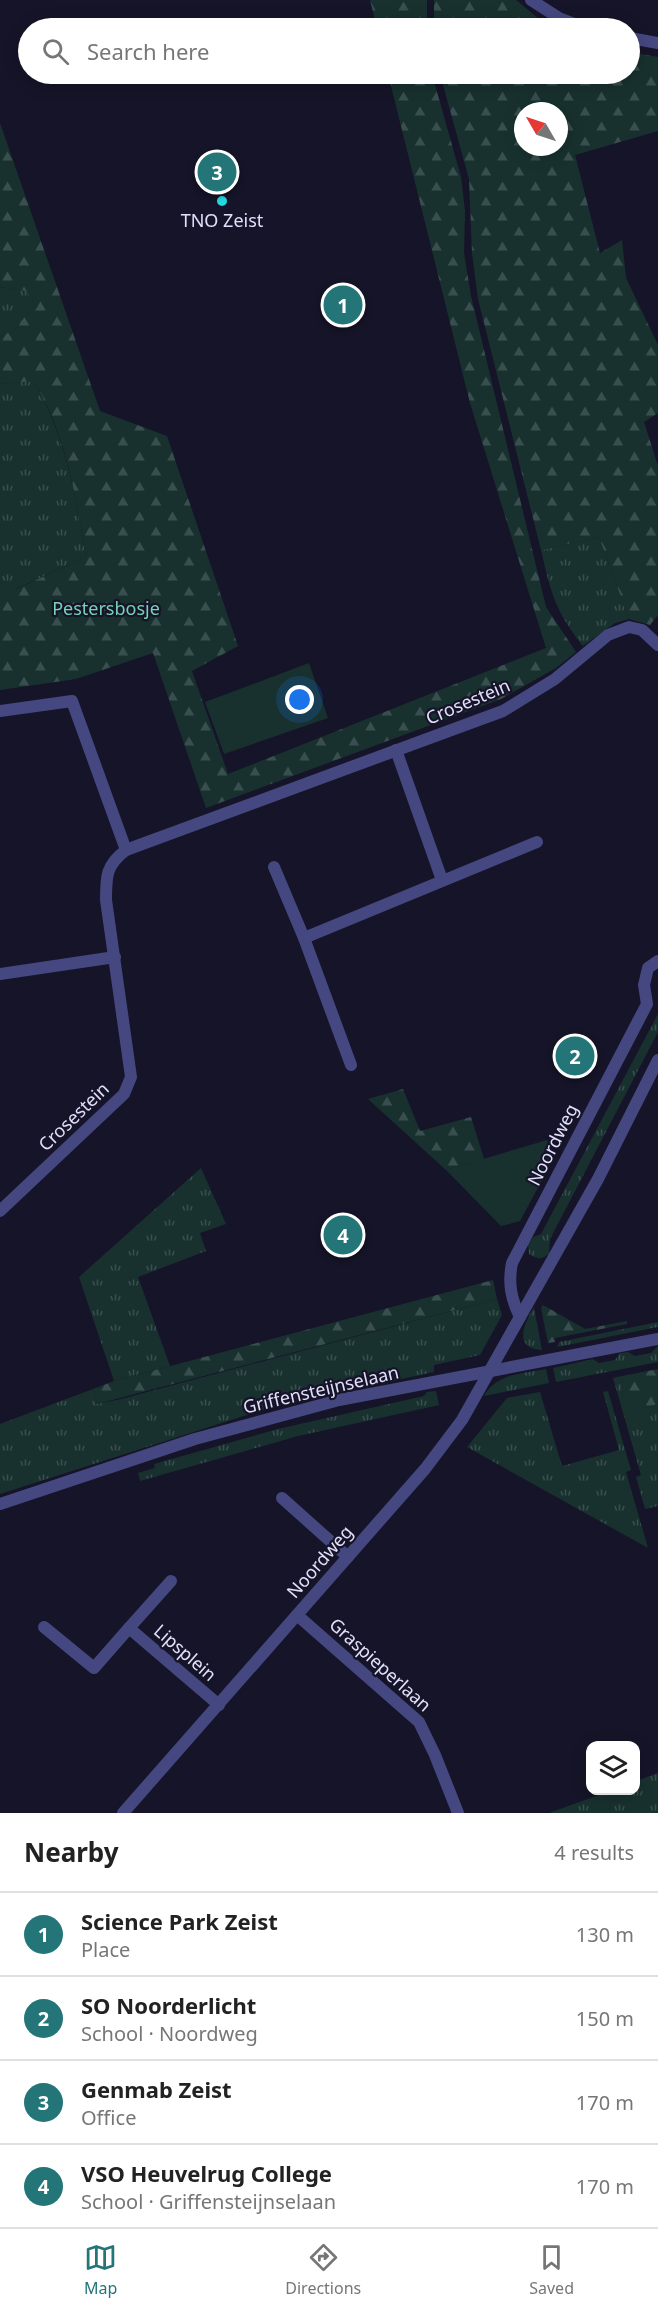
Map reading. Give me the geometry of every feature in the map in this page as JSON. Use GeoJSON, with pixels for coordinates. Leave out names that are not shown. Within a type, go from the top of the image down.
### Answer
{"type":"FeatureCollection","features":[{"type":"Feature","properties":{"kind":"street"},"geometry":{"type":"LineString","coordinates":[[531,0],[559,18]]}},
{"type":"Feature","properties":{"kind":"street"},"geometry":{"type":"LineString","coordinates":[[640,40],[658,43]]}},
{"type":"Feature","properties":{"kind":"street","name":"Crosestein"},"geometry":{"type":"LineString","coordinates":[[0,1211],[124,1094],[131,1077],[106,900],[106,878],[113,860],[126,850],[502,711],[555,679],[608,635],[629,627],[642,630],[658,645]]}},
{"type":"Feature","properties":{"kind":"street"},"geometry":{"type":"LineString","coordinates":[[0,711],[72,701],[126,850]]}},
{"type":"Feature","properties":{"kind":"street"},"geometry":{"type":"LineString","coordinates":[[396,750],[442,880]]}},
{"type":"Feature","properties":{"kind":"street"},"geometry":{"type":"LineString","coordinates":[[304,938],[537,842]]}},
{"type":"Feature","properties":{"kind":"street"},"geometry":{"type":"LineString","coordinates":[[274,867],[304,938],[351,1065]]}},
{"type":"Feature","properties":{"kind":"street"},"geometry":{"type":"LineString","coordinates":[[0,974],[115,957]]}},
{"type":"Feature","properties":{"kind":"street","name":"Noordweg"},"geometry":{"type":"LineString","coordinates":[[520,1317],[513,1302],[509,1279],[512,1263],[647,1004],[644,985],[648,968],[658,961]]}},
{"type":"Feature","properties":{"kind":"street","name":"Noordweg"},"geometry":{"type":"LineString","coordinates":[[130,1811],[219,1705],[425,1469],[462,1420],[598,1179],[658,1060]]}},
{"type":"Feature","properties":{"kind":"street","name":"Griffensteijnselaan"},"geometry":{"type":"LineString","coordinates":[[0,1504],[195,1439],[339,1400],[487,1374],[658,1339]]}},
{"type":"Feature","properties":{"kind":"street"},"geometry":{"type":"LineString","coordinates":[[282,1498],[348,1557]]}},
{"type":"Feature","properties":{"kind":"street","name":"Lipsplein"},"geometry":{"type":"LineString","coordinates":[[44,1627],[94,1668],[171,1581]]}},
{"type":"Feature","properties":{"kind":"street","name":"Graspieperlaan"},"geometry":{"type":"LineString","coordinates":[[297,1615],[419,1722],[458,1813]]}},
{"type":"Feature","properties":{"kind":"street","name":"Lipsplein"},"geometry":{"type":"LineString","coordinates":[[129,1628],[219,1705]]}},
{"type":"Feature","properties":{"kind":"green space"},"geometry":{"type":"Polygon","coordinates":[[[370,0],[427,0],[427,18],[374,18],[370,0]]]}},
{"type":"Feature","properties":{"kind":"green space"},"geometry":{"type":"Polygon","coordinates":[[[434,0],[516,0],[538,18],[434,18],[434,0]]]}},
{"type":"Feature","properties":{"kind":"green space"},"geometry":{"type":"Polygon","coordinates":[[[640,54],[658,57],[658,131],[575,155],[600,253],[622,240],[626,278],[658,345],[658,413],[644,422],[658,466],[658,615],[650,625],[629,619],[599,537],[541,550],[478,299],[472,253],[469,179],[443,84],[640,84],[640,54]]]}},
{"type":"Feature","properties":{"kind":"green space","name":"Pestersbosje"},"geometry":{"type":"Polygon","coordinates":[[[390,84],[435,84],[461,177],[465,211],[464,253],[471,296],[546,607],[576,652],[556,668],[501,699],[206,808],[153,653],[76,679],[0,690],[0,589],[16,589],[86,557],[68,466],[45,401],[34,381],[0,384],[0,337],[15,329],[35,304],[26,291],[0,287],[0,123],[100,411],[167,436],[238,646],[192,671],[228,774],[546,648],[470,403],[390,84]]]}},
{"type":"Feature","properties":{"kind":"green space"},"geometry":{"type":"Polygon","coordinates":[[[0,287],[26,291],[35,304],[15,329],[0,337],[0,287]]]}},
{"type":"Feature","properties":{"kind":"green space"},"geometry":{"type":"Polygon","coordinates":[[[34,381],[54,423],[68,466],[86,557],[15,589],[0,589],[0,384],[34,381]]]}},
{"type":"Feature","properties":{"kind":"green space"},"geometry":{"type":"Polygon","coordinates":[[[599,537],[629,619],[615,623],[583,646],[555,601],[541,550],[599,537]]]}},
{"type":"Feature","properties":{"kind":"green space"},"geometry":{"type":"Polygon","coordinates":[[[309,663],[328,718],[224,754],[205,702],[309,663]]]}},
{"type":"Feature","properties":{"kind":"green space"},"geometry":{"type":"Polygon","coordinates":[[[658,1014],[658,1032],[550,1239],[549,1254],[541,1258],[532,1256],[529,1254],[528,1245],[533,1237],[541,1234],[658,1014]]]}},
{"type":"Feature","properties":{"kind":"green space"},"geometry":{"type":"Polygon","coordinates":[[[403,1089],[420,1131],[471,1117],[484,1159],[446,1170],[368,1099],[403,1089]]]}},
{"type":"Feature","properties":{"kind":"green space"},"geometry":{"type":"Polygon","coordinates":[[[547,1140],[553,1160],[520,1221],[501,1226],[446,1170],[547,1140]]]}},
{"type":"Feature","properties":{"kind":"green space"},"geometry":{"type":"Polygon","coordinates":[[[201,1168],[226,1224],[200,1233],[206,1251],[138,1277],[170,1366],[114,1381],[79,1277],[201,1168]]]}},
{"type":"Feature","properties":{"kind":"green space"},"geometry":{"type":"Polygon","coordinates":[[[493,1280],[497,1299],[97,1404],[93,1389],[114,1381],[493,1280]]]}},
{"type":"Feature","properties":{"kind":"green space"},"geometry":{"type":"Polygon","coordinates":[[[497,1299],[502,1315],[480,1355],[434,1365],[434,1372],[272,1407],[0,1494],[0,1424],[93,1389],[97,1404],[121,1399],[497,1299]]]}},
{"type":"Feature","properties":{"kind":"green space"},"geometry":{"type":"Polygon","coordinates":[[[543,1305],[585,1329],[627,1321],[627,1324],[555,1338],[555,1342],[548,1343],[541,1308],[543,1305]]]}},
{"type":"Feature","properties":{"kind":"green space"},"geometry":{"type":"Polygon","coordinates":[[[534,1307],[542,1350],[526,1345],[524,1339],[523,1333],[527,1320],[534,1307]]]}},
{"type":"Feature","properties":{"kind":"green space"},"geometry":{"type":"Polygon","coordinates":[[[658,1322],[658,1327],[557,1347],[559,1342],[658,1322]]]}},
{"type":"Feature","properties":{"kind":"green space"},"geometry":{"type":"Polygon","coordinates":[[[658,1346],[658,1362],[556,1382],[553,1368],[593,1359],[599,1363],[615,1360],[620,1353],[628,1352],[635,1356],[651,1353],[658,1346]]]}},
{"type":"Feature","properties":{"kind":"green space"},"geometry":{"type":"Polygon","coordinates":[[[546,1369],[549,1383],[484,1396],[489,1388],[503,1379],[546,1369]]]}},
{"type":"Feature","properties":{"kind":"green space"},"geometry":{"type":"Polygon","coordinates":[[[658,1369],[658,1404],[637,1409],[628,1408],[623,1400],[622,1376],[658,1369]]]}},
{"type":"Feature","properties":{"kind":"green space"},"geometry":{"type":"Polygon","coordinates":[[[622,1376],[623,1400],[637,1409],[658,1404],[658,1506],[645,1509],[636,1477],[641,1475],[613,1378],[622,1376]]]}},
{"type":"Feature","properties":{"kind":"green space"},"geometry":{"type":"Polygon","coordinates":[[[436,1391],[439,1405],[298,1436],[140,1481],[138,1473],[155,1468],[154,1464],[278,1429],[424,1396],[427,1392],[436,1391]]]}},
{"type":"Feature","properties":{"kind":"green space"},"geometry":{"type":"Polygon","coordinates":[[[608,1391],[631,1470],[626,1472],[648,1548],[467,1447],[507,1398],[540,1392],[562,1466],[619,1450],[603,1392],[608,1391]]]}},
{"type":"Feature","properties":{"kind":"green space"},"geometry":{"type":"Polygon","coordinates":[[[658,1773],[658,1813],[549,1813],[599,1795],[640,1795],[640,1780],[658,1773]]]}},
{"type":"Feature","properties":{"kind":"place","name":"Genmab Zeist"},"geometry":{"type":"Point","coordinates":[217,172]}},
{"type":"Feature","properties":{"kind":"place","name":"TNO Zeist"},"geometry":{"type":"Point","coordinates":[222,201]}},
{"type":"Feature","properties":{"kind":"place","name":"Science Park Zeist"},"geometry":{"type":"Point","coordinates":[343,305]}},
{"type":"Feature","properties":{"kind":"place","name":"SO Noorderlicht"},"geometry":{"type":"Point","coordinates":[575,1056]}},
{"type":"Feature","properties":{"kind":"place","name":"VSO Heuvelrug College"},"geometry":{"type":"Point","coordinates":[343,1235]}}]}
